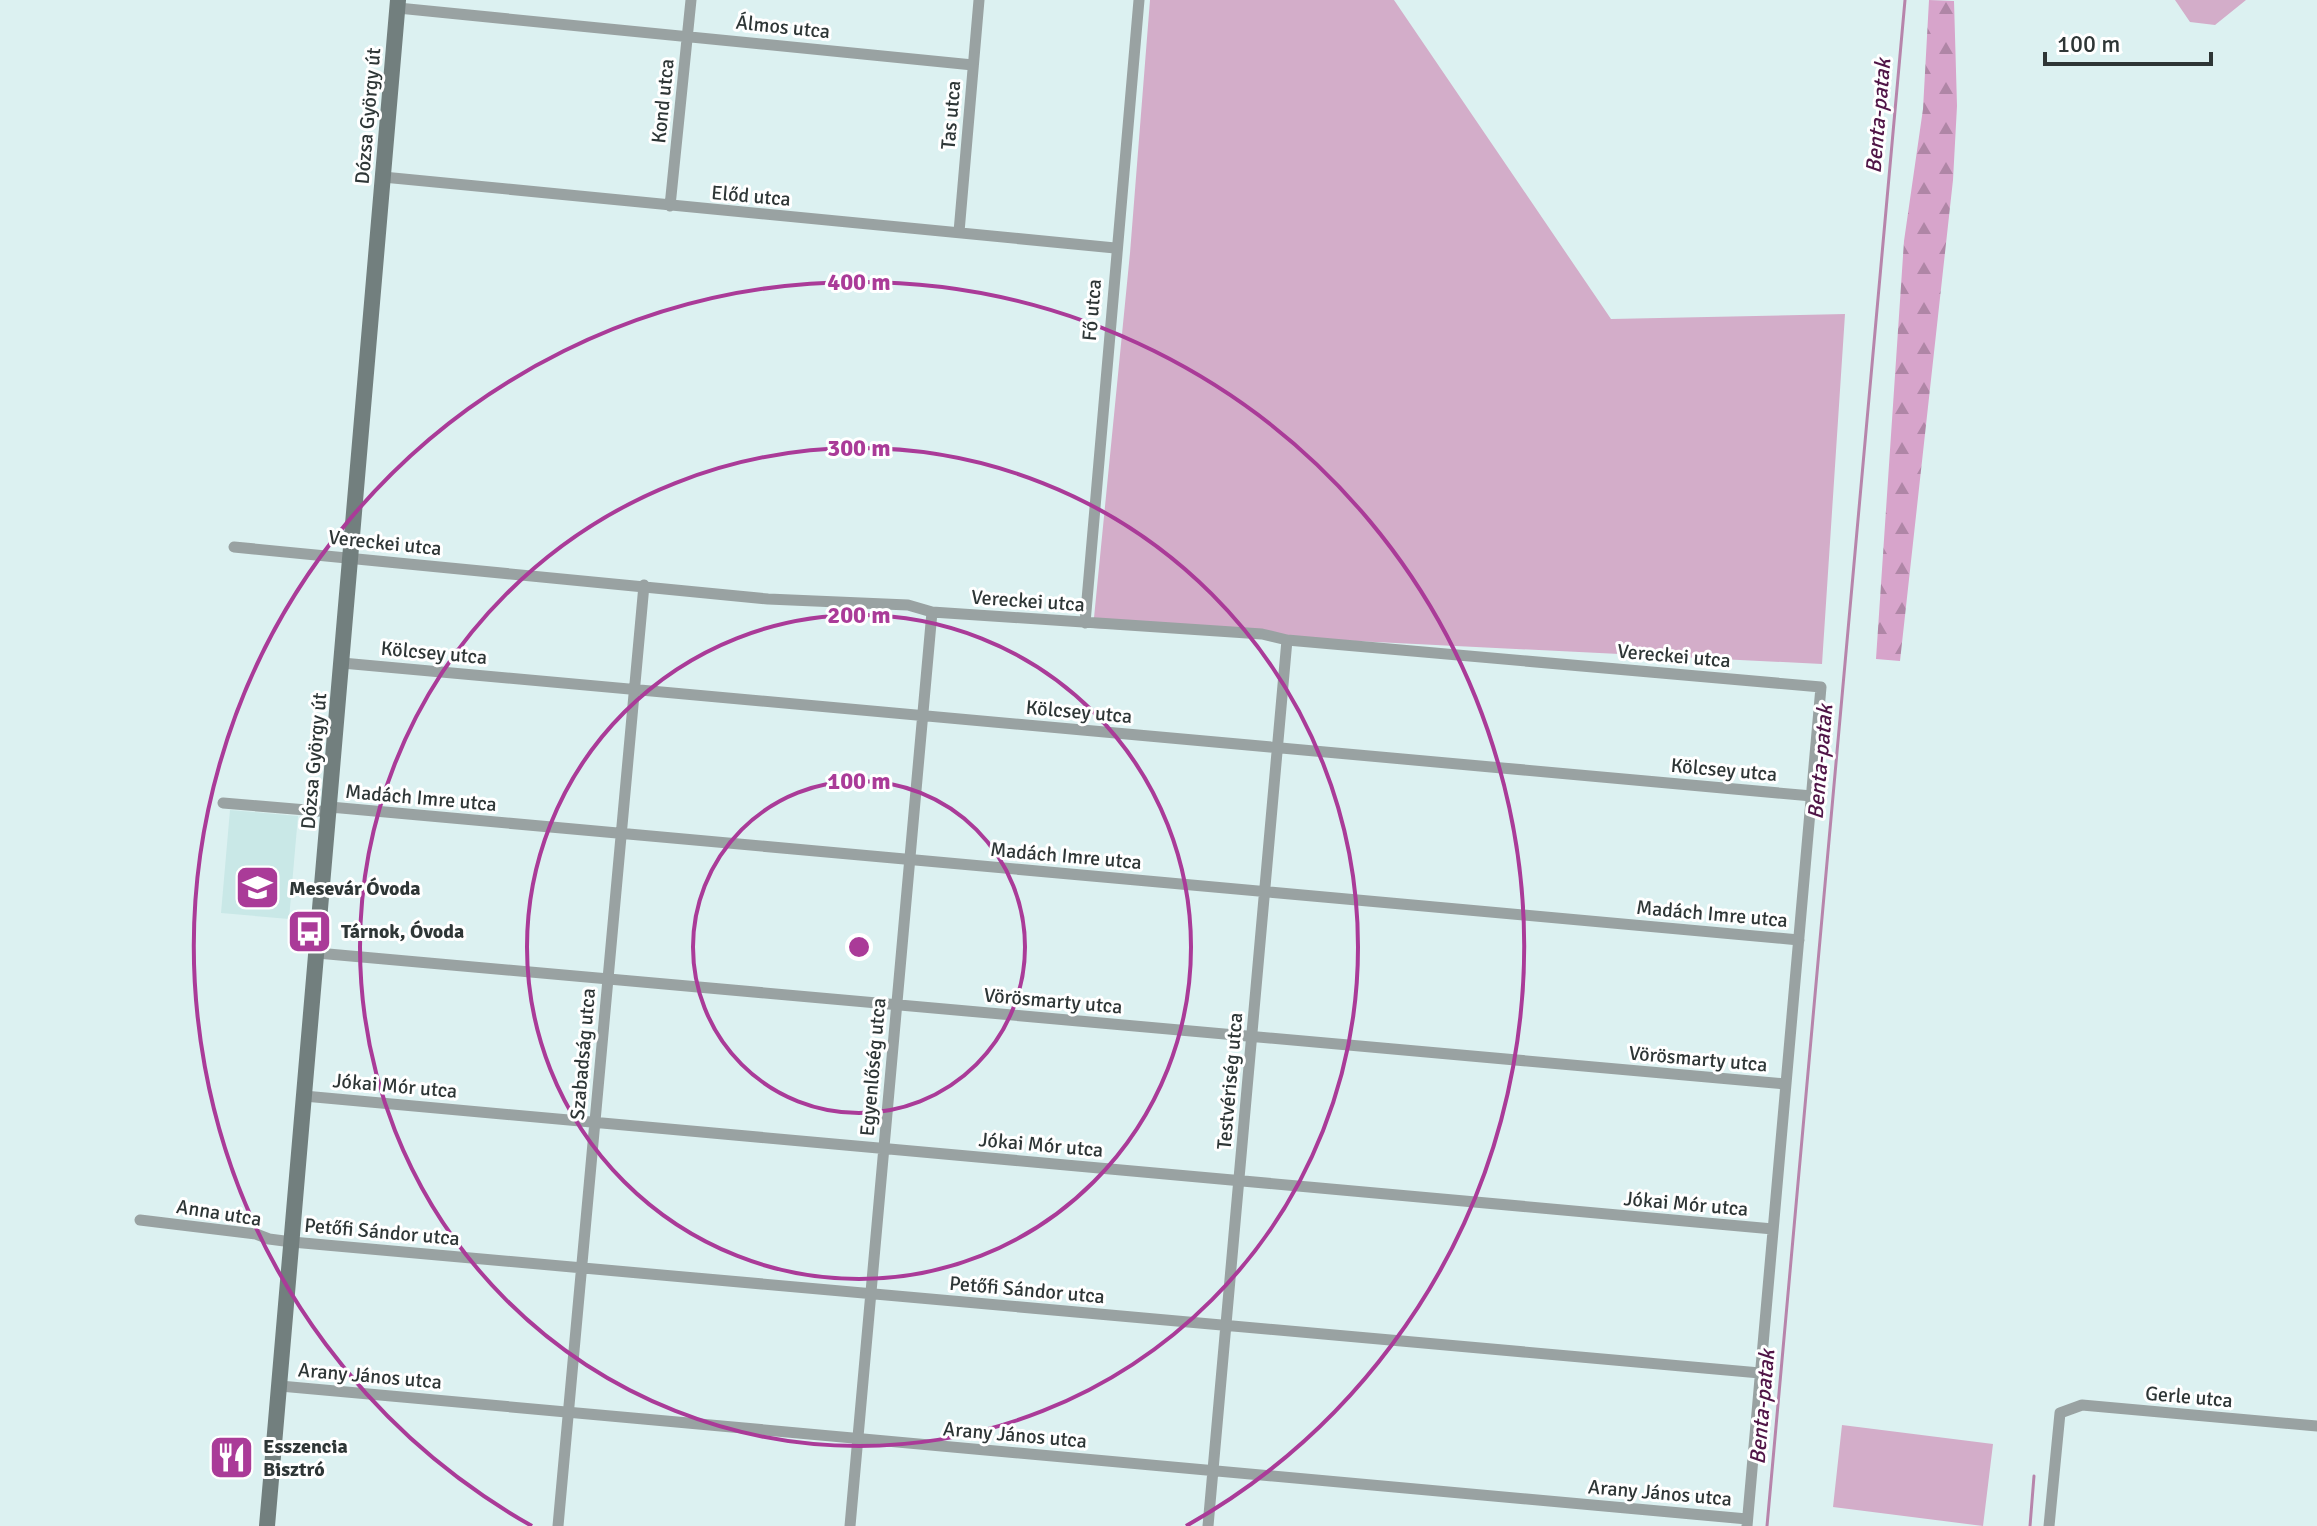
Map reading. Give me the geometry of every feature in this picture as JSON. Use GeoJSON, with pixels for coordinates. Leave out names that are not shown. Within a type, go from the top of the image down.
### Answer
{"type":"FeatureCollection","features":[{"type":"Feature","properties":{"kind":"street","name":"Kond utca"},"geometry":{"type":"LineString","coordinates":[[670,206],[691,0]]}},
{"type":"Feature","properties":{"kind":"street","name":"Tas utca"},"geometry":{"type":"LineString","coordinates":[[959,232],[979,0]]}},
{"type":"Feature","properties":{"kind":"street","name":"Fő utca"},"geometry":{"type":"LineString","coordinates":[[1085,623],[1115,248],[1139,0]]}},
{"type":"Feature","properties":{"kind":"street","name":"Álmos utca"},"geometry":{"type":"LineString","coordinates":[[398,4],[973,65]]}},
{"type":"Feature","properties":{"kind":"street","name":"Dózsa György út"},"geometry":{"type":"LineString","coordinates":[[267,1526],[398,4]]}},
{"type":"Feature","properties":{"kind":"street","name":"Előd utca"},"geometry":{"type":"LineString","coordinates":[[383,177],[1115,248]]}},
{"type":"Feature","properties":{"kind":"street","name":"Vereckei utca"},"geometry":{"type":"LineString","coordinates":[[234,547],[350,556],[401,566],[523,572],[784,600],[908,605],[932,612],[1262,634],[1287,640],[1821,687],[1812,796]]}},
{"type":"Feature","properties":{"kind":"street","name":"Szabadság utca"},"geometry":{"type":"LineString","coordinates":[[558,1526],[644,585]]}},
{"type":"Feature","properties":{"kind":"street","name":"Egyenlőség utca"},"geometry":{"type":"LineString","coordinates":[[850,1526],[932,612]]}},
{"type":"Feature","properties":{"kind":"street","name":"Testvériség utca"},"geometry":{"type":"LineString","coordinates":[[1208,1526],[1287,640]]}},
{"type":"Feature","properties":{"kind":"street","name":"Kölcsey utca"},"geometry":{"type":"LineString","coordinates":[[342,663],[1812,796]]}},
{"type":"Feature","properties":{"kind":"street"},"geometry":{"type":"LineString","coordinates":[[1747,1522],[1812,796]]}},
{"type":"Feature","properties":{"kind":"street","name":"Madách Imre utca"},"geometry":{"type":"LineString","coordinates":[[223,803],[910,860],[1799,940]]}},
{"type":"Feature","properties":{"kind":"street","name":"Vörösmarty utca"},"geometry":{"type":"LineString","coordinates":[[317,953],[1785,1084]]}},
{"type":"Feature","properties":{"kind":"street","name":"Jókai Mór utca"},"geometry":{"type":"LineString","coordinates":[[304,1096],[1773,1229]]}},
{"type":"Feature","properties":{"kind":"street","name":"Anna utca"},"geometry":{"type":"LineString","coordinates":[[140,1220],[256,1234],[292,1242]]}},
{"type":"Feature","properties":{"kind":"street","name":"Petőfi Sándor utca"},"geometry":{"type":"LineString","coordinates":[[292,1242],[1760,1373]]}},
{"type":"Feature","properties":{"kind":"street","name":"Arany János utca"},"geometry":{"type":"LineString","coordinates":[[280,1386],[1747,1522]]}},
{"type":"Feature","properties":{"kind":"street","name":"Gerle utca"},"geometry":{"type":"LineString","coordinates":[[2049,1526],[2060,1413],[2082,1405],[2317,1426]]}},
{"type":"Feature","properties":{"kind":"shaded area"},"geometry":{"type":"Polygon","coordinates":[[[1150,0],[1394,0],[1611,319],[1845,314],[1822,664],[1093,628],[1130,253],[1150,0]]]}},
{"type":"Feature","properties":{"kind":"shaded area"},"geometry":{"type":"Polygon","coordinates":[[[2175,0],[2246,0],[2215,25],[2190,22],[2175,0]]]}},
{"type":"Feature","properties":{"kind":"shaded area","name":"Mesevár Óvoda"},"geometry":{"type":"Polygon","coordinates":[[[230,810],[298,816],[289,919],[221,913],[230,810]]]}},
{"type":"Feature","properties":{"kind":"shaded area"},"geometry":{"type":"Polygon","coordinates":[[[1842,1425],[1993,1444],[1983,1526],[1833,1507],[1842,1425]]]}},
{"type":"Feature","properties":{"kind":"green space"},"geometry":{"type":"Polygon","coordinates":[[[1929,0],[1954,1],[1957,106],[1953,180],[1900,661],[1876,659],[1904,241],[1923,109],[1929,0]]]}},
{"type":"Feature","properties":{"kind":"waterway","name":"Benta-patak"},"geometry":{"type":"LineString","coordinates":[[1767,1526],[1905,0]]}},
{"type":"Feature","properties":{"kind":"waterway"},"geometry":{"type":"LineString","coordinates":[[2030,1526],[2034,1476]]}},
{"type":"Feature","properties":{"kind":"place","name":"Mesevár Óvoda"},"geometry":{"type":"Point","coordinates":[258,888]}},
{"type":"Feature","properties":{"kind":"place","name":"Tárnok, Óvoda"},"geometry":{"type":"Point","coordinates":[310,931]}},
{"type":"Feature","properties":{"kind":"place","name":"Esszencia Bisztró"},"geometry":{"type":"Point","coordinates":[232,1457]}}]}
